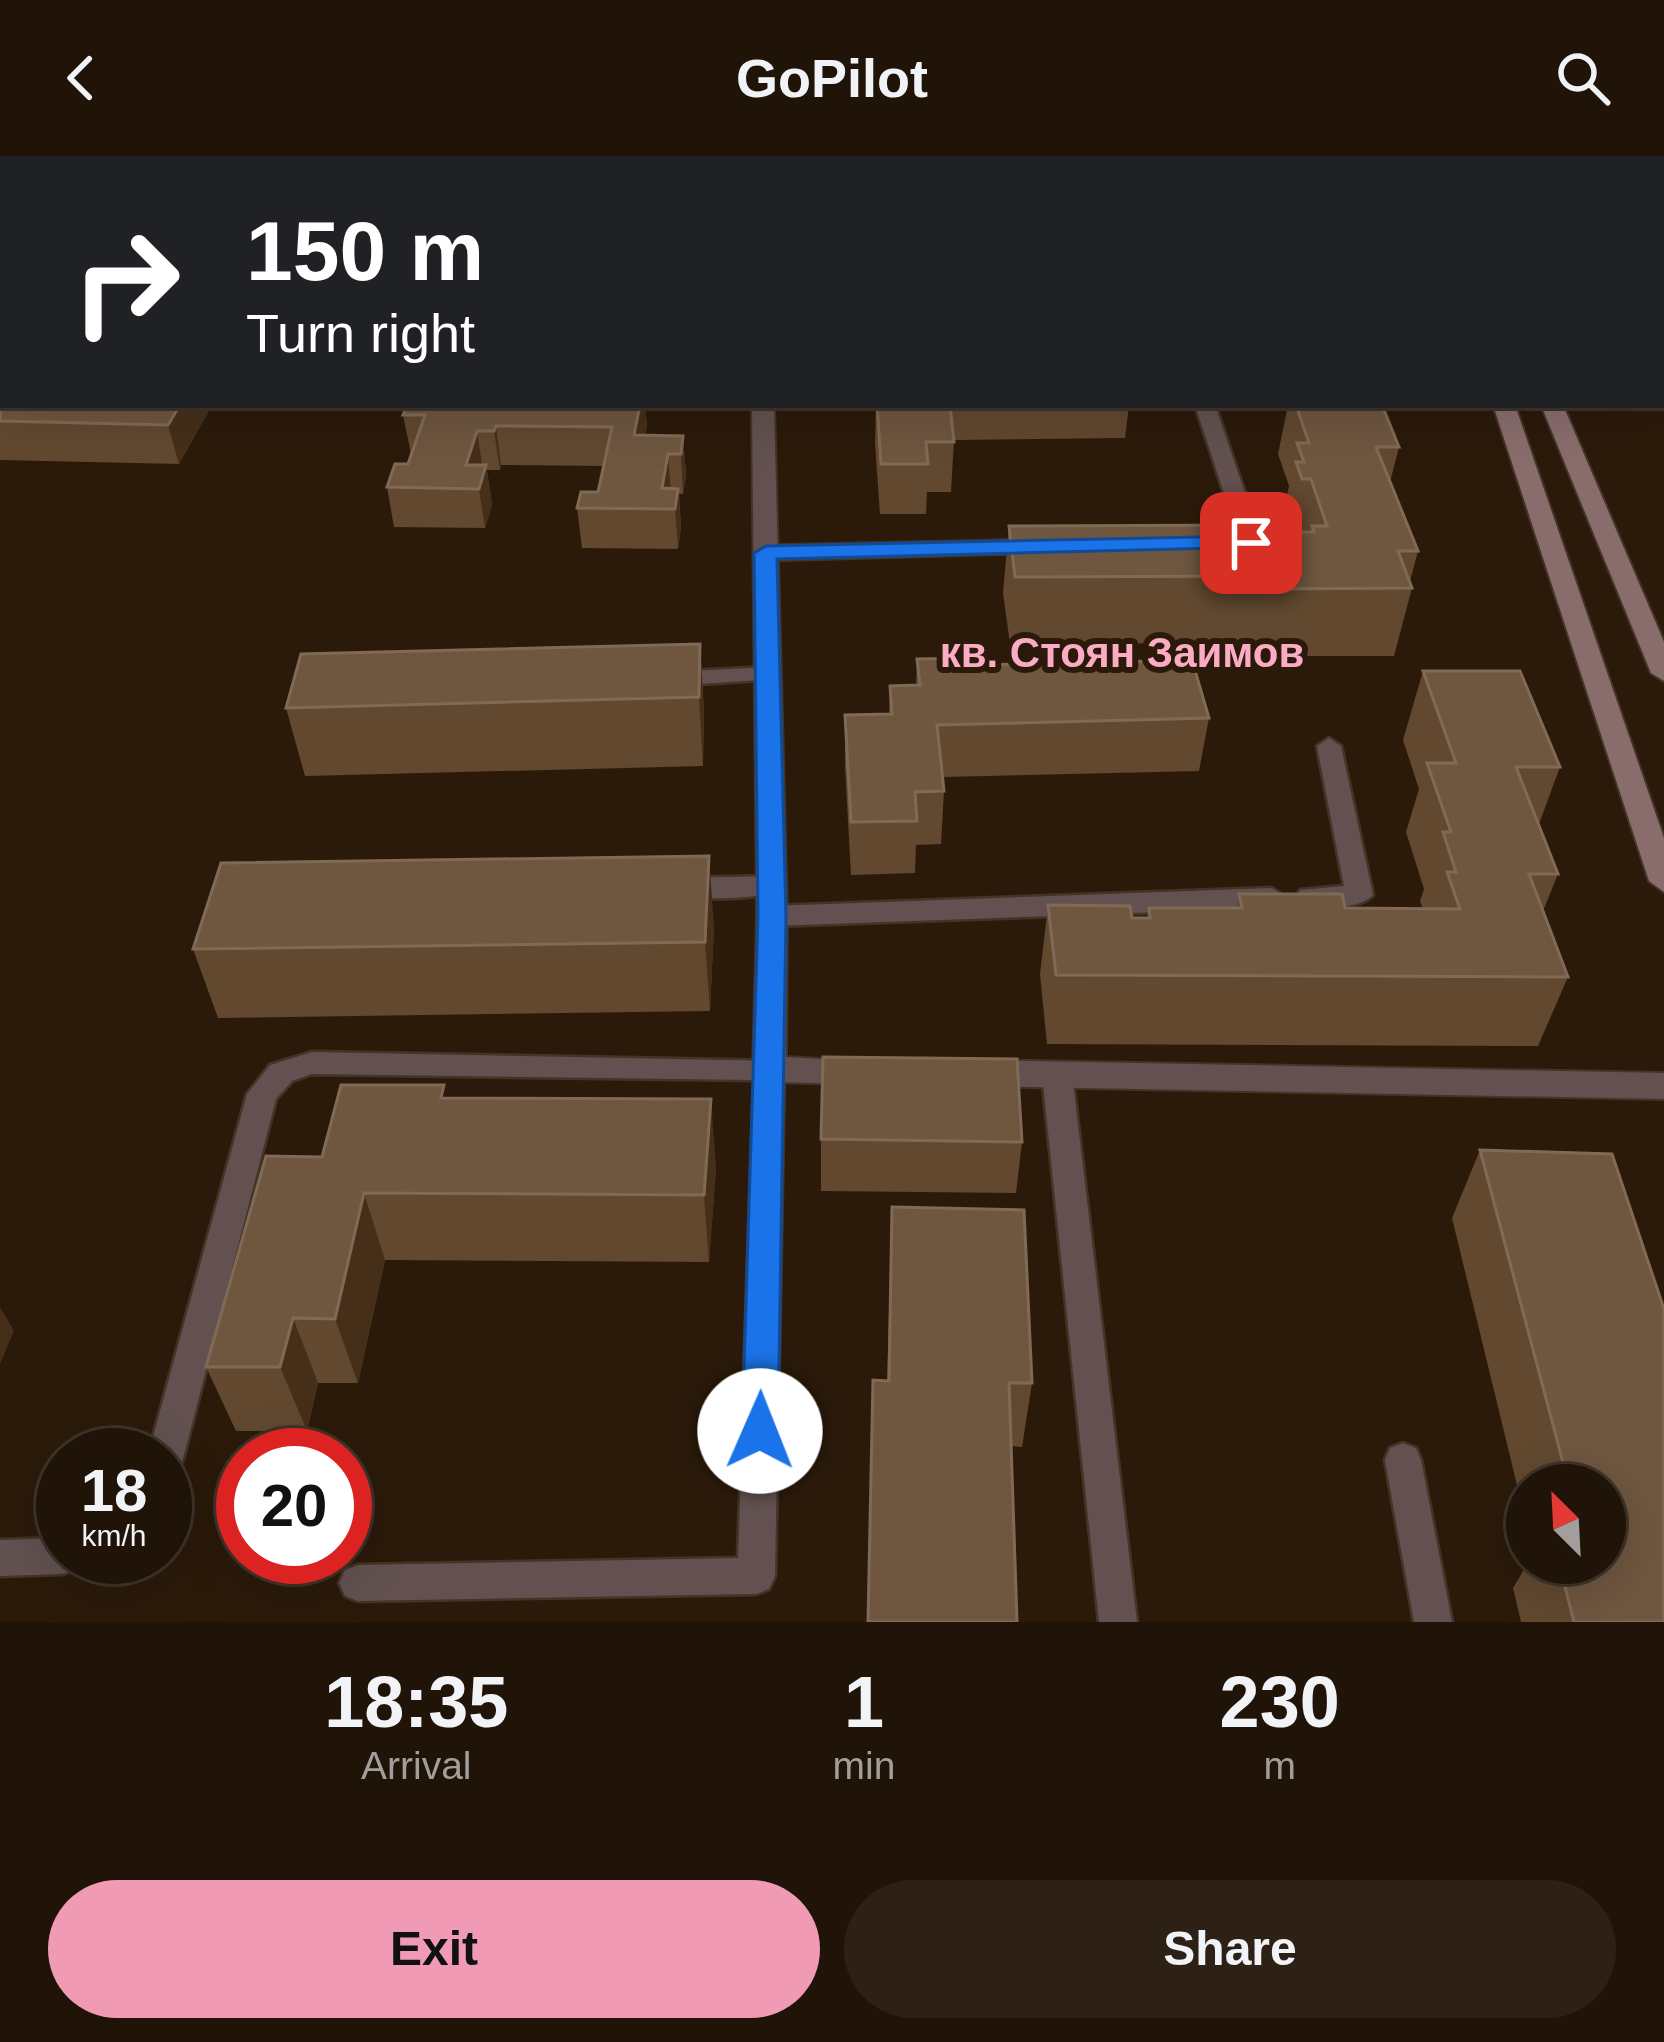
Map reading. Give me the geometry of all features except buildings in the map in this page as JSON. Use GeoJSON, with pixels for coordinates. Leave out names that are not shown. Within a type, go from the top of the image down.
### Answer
{"type":"FeatureCollection","features":[{"type":"Feature","properties":{"kind":"main road"},"geometry":{"type":"LineString","coordinates":[[1505,408],[1664,881]]}},
{"type":"Feature","properties":{"kind":"main road"},"geometry":{"type":"LineString","coordinates":[[1553,408],[1664,674]]}},
{"type":"Feature","properties":{"kind":"street"},"geometry":{"type":"LineString","coordinates":[[763,408],[772,886],[769,1069],[902,1072]]}},
{"type":"Feature","properties":{"kind":"street"},"geometry":{"type":"LineString","coordinates":[[946,1072],[1664,1086]]}},
{"type":"Feature","properties":{"kind":"lane"},"geometry":{"type":"LineString","coordinates":[[1205,544],[1251,543],[1206,408]]}},
{"type":"Feature","properties":{"kind":"lane"},"geometry":{"type":"LineString","coordinates":[[766,553],[1066,547]]}},
{"type":"Feature","properties":{"kind":"lane"},"geometry":{"type":"LineString","coordinates":[[651,680],[768,674]]}},
{"type":"Feature","properties":{"kind":"lane"},"geometry":{"type":"LineString","coordinates":[[772,916],[1359,895],[1329,746]]}},
{"type":"Feature","properties":{"kind":"lane"},"geometry":{"type":"LineString","coordinates":[[654,889],[772,886]]}},
{"type":"Feature","properties":{"kind":"lane"},"geometry":{"type":"LineString","coordinates":[[173,1428],[262,1094],[280,1072],[312,1063],[769,1069],[756,1576],[372,1583]]}},
{"type":"Feature","properties":{"kind":"lane"},"geometry":{"type":"LineString","coordinates":[[1057,1074],[1118,1622]]}},
{"type":"Feature","properties":{"kind":"lane"},"geometry":{"type":"LineString","coordinates":[[1403,1460],[1433,1622]]}},
{"type":"Feature","properties":{"kind":"lane"},"geometry":{"type":"LineString","coordinates":[[0,1558],[36,1557]]}},
{"type":"Feature","properties":{"kind":"district","name":"кв. Стоян Заимов"},"geometry":{"type":"Point","coordinates":[1122,652]}},
{"type":"Feature","properties":{"kind":"route"},"geometry":{"type":"LineString","coordinates":[[760,1431],[772,916],[766,553],[1251,543]]}}]}
